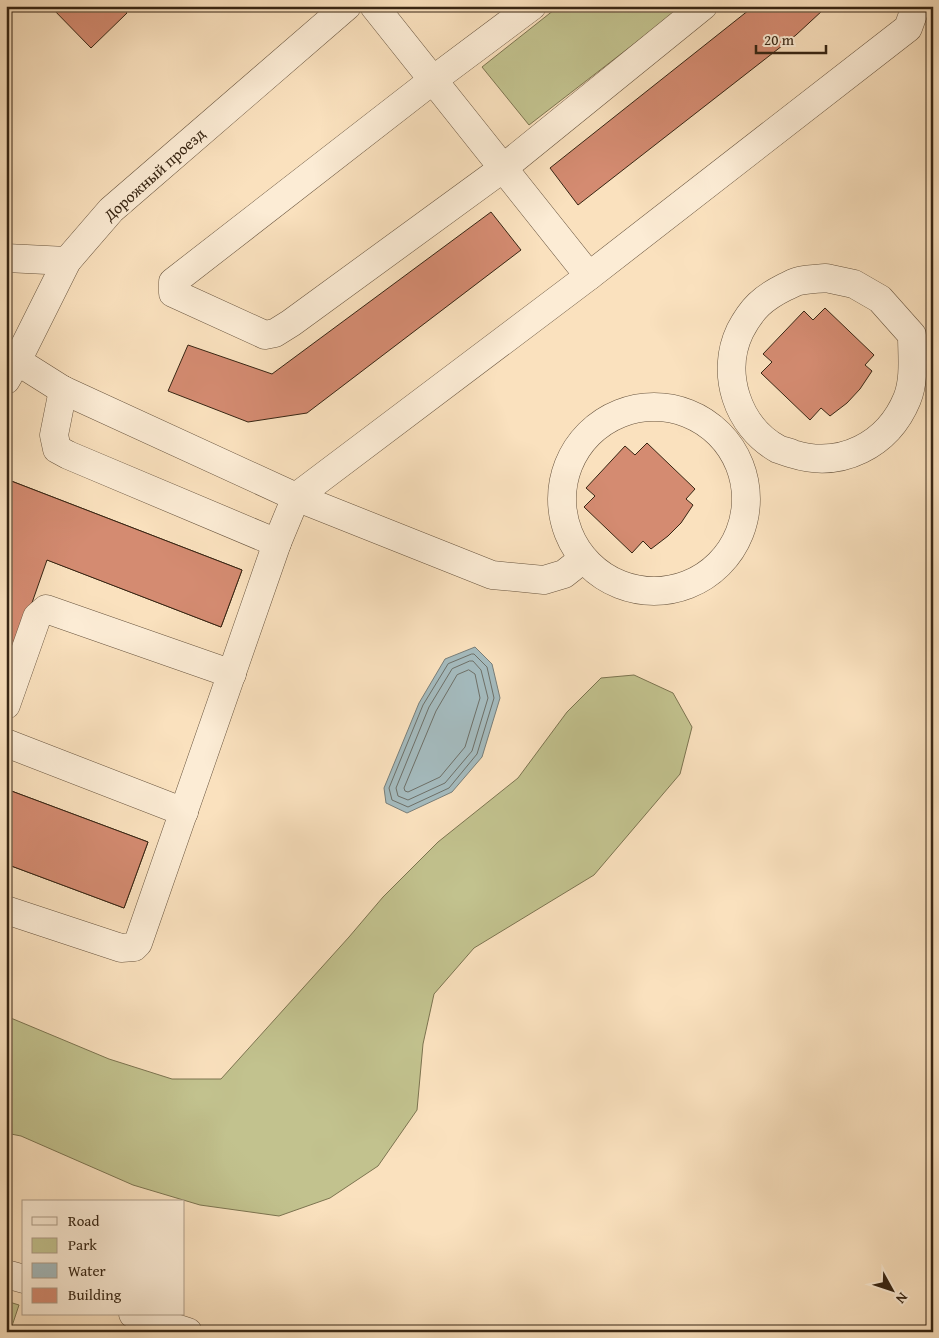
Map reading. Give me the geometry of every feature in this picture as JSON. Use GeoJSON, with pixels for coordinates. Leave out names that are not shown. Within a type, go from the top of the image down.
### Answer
{"type":"FeatureCollection","features":[{"type":"Feature","properties":{"kind":"street","name":"Дорожный проезд"},"geometry":{"type":"LineString","coordinates":[[12,370],[67,261],[111,210],[347,6]]}},
{"type":"Feature","properties":{"kind":"street"},"geometry":{"type":"LineString","coordinates":[[374,6],[589,276]]}},
{"type":"Feature","properties":{"kind":"street"},"geometry":{"type":"LineString","coordinates":[[532,6],[433,80],[173,282],[173,293],[265,335],[275,333],[502,168],[703,6]]}},
{"type":"Feature","properties":{"kind":"street"},"geometry":{"type":"LineString","coordinates":[[6,910],[122,948],[134,947],[138,943],[278,543],[296,497],[589,276],[908,28],[916,6]]}},
{"type":"Feature","properties":{"kind":"street"},"geometry":{"type":"LineString","coordinates":[[6,258],[67,261]]}},
{"type":"Feature","properties":{"kind":"street"},"geometry":{"type":"LineString","coordinates":[[826,278],[854,284],[880,299],[922,331],[907,398],[890,428],[868,447],[838,458],[808,459],[779,449],[754,430],[736,399],[731,373],[735,343],[747,317],[766,297],[797,281],[826,278]]}},
{"type":"Feature","properties":{"kind":"street"},"geometry":{"type":"LineString","coordinates":[[12,370],[63,390],[296,497],[492,575],[544,580],[564,574],[584,560]]}},
{"type":"Feature","properties":{"kind":"street"},"geometry":{"type":"LineString","coordinates":[[63,390],[54,436],[57,449],[278,543]]}},
{"type":"Feature","properties":{"kind":"street"},"geometry":{"type":"LineString","coordinates":[[641,407],[678,409],[712,426],[732,449],[741,468],[746,487],[741,531],[722,562],[698,580],[671,590],[643,591],[615,583],[584,560],[567,532],[561,498],[567,467],[582,441],[609,418],[641,407]]}},
{"type":"Feature","properties":{"kind":"street"},"geometry":{"type":"LineString","coordinates":[[732,449],[754,430]]}},
{"type":"Feature","properties":{"kind":"street"},"geometry":{"type":"LineString","coordinates":[[6,705],[37,617],[46,608],[232,674]]}},
{"type":"Feature","properties":{"kind":"street"},"geometry":{"type":"LineString","coordinates":[[6,743],[184,812]]}},
{"type":"Feature","properties":{"kind":"street"},"geometry":{"type":"LineString","coordinates":[[6,1274],[22,1278]]}},
{"type":"Feature","properties":{"kind":"street"},"geometry":{"type":"LineString","coordinates":[[139,1316],[188,1332]]}},
{"type":"Feature","properties":{"kind":"green space"},"geometry":{"type":"Polygon","coordinates":[[[559,6],[683,6],[529,125],[482,67],[559,6]]]}},
{"type":"Feature","properties":{"kind":"green space"},"geometry":{"type":"Polygon","coordinates":[[[634,675],[673,693],[692,727],[680,774],[594,875],[474,948],[434,994],[423,1044],[417,1110],[378,1166],[330,1198],[279,1216],[200,1205],[133,1185],[21,1136],[6,1133],[6,1016],[109,1059],[172,1079],[221,1079],[383,897],[438,842],[518,778],[567,712],[601,678],[634,675]]]}},
{"type":"Feature","properties":{"kind":"green space"},"geometry":{"type":"Polygon","coordinates":[[[6,1301],[19,1305],[10,1332],[6,1332],[6,1301]]]}},
{"type":"Feature","properties":{"kind":"water"},"geometry":{"type":"Polygon","coordinates":[[[475,647],[492,664],[500,698],[482,757],[452,792],[407,813],[386,803],[384,788],[419,703],[445,659],[475,647]]]}},
{"type":"Feature","properties":{"kind":"building"},"geometry":{"type":"Polygon","coordinates":[[[50,6],[121,6],[127,13],[91,48],[50,6]]]}},
{"type":"Feature","properties":{"kind":"building"},"geometry":{"type":"Polygon","coordinates":[[[754,6],[824,6],[823,10],[796,35],[578,205],[550,168],[754,6]]]}},
{"type":"Feature","properties":{"kind":"building"},"geometry":{"type":"Polygon","coordinates":[[[491,212],[521,250],[307,413],[248,422],[168,391],[188,345],[272,374],[491,212]]]}},
{"type":"Feature","properties":{"kind":"building"},"geometry":{"type":"Polygon","coordinates":[[[825,308],[874,355],[865,365],[872,371],[860,389],[847,403],[830,416],[821,408],[810,420],[761,373],[772,362],[763,354],[804,311],[813,320],[825,308]]]}},
{"type":"Feature","properties":{"kind":"building"},"geometry":{"type":"Polygon","coordinates":[[[647,443],[695,489],[686,499],[693,505],[681,523],[668,536],[651,549],[643,541],[632,553],[584,507],[595,496],[586,488],[625,446],[635,455],[647,443]]]}},
{"type":"Feature","properties":{"kind":"building"},"geometry":{"type":"Polygon","coordinates":[[[6,479],[242,570],[221,627],[6,544],[6,479]]]}},
{"type":"Feature","properties":{"kind":"building"},"geometry":{"type":"Polygon","coordinates":[[[6,479],[242,570],[221,627],[47,560],[6,677],[6,479]]]}},
{"type":"Feature","properties":{"kind":"building"},"geometry":{"type":"Polygon","coordinates":[[[6,789],[148,842],[124,908],[6,864],[6,789]]]}},
{"type":"Feature","properties":{"kind":"building"},"geometry":{"type":"Polygon","coordinates":[[[6,789],[148,842],[124,908],[6,864],[6,789]]]}}]}
